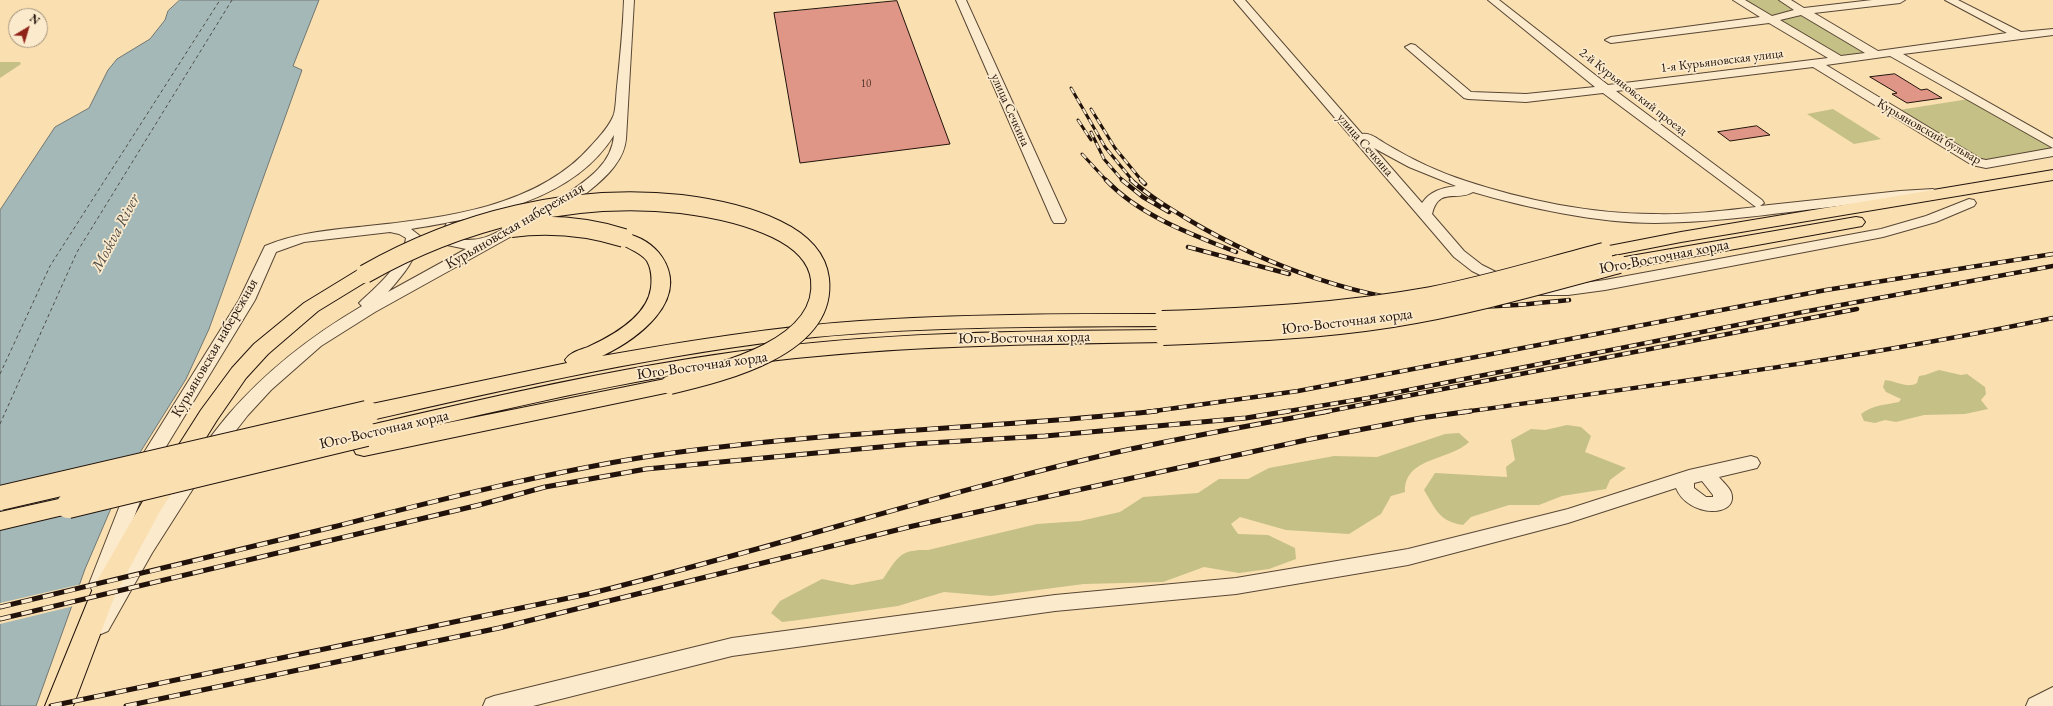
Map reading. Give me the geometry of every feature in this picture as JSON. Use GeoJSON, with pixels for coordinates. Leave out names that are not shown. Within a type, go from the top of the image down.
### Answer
{"type":"FeatureCollection","features":[{"type":"Feature","properties":{"kind":"main road","name":"Юго-Восточная хорда"},"geometry":{"type":"LineString","coordinates":[[0,498],[366,432],[556,390],[676,368],[810,350],[909,341],[1023,337],[1163,328],[1256,316],[1350,308],[1431,296],[1489,283],[1604,252],[1681,237],[2053,175]]}},
{"type":"Feature","properties":{"kind":"main road","name":"Юго-Восточная хорда"},"geometry":{"type":"LineString","coordinates":[[366,432],[468,391],[554,372],[674,350],[814,331],[908,324],[1163,328],[1260,332],[1359,323],[1443,309],[1516,292],[1619,264],[1698,249],[2053,189]]}},
{"type":"Feature","properties":{"kind":"main road"},"geometry":{"type":"LineString","coordinates":[[0,521],[68,506],[366,432],[670,385],[711,376],[752,361],[796,334],[812,316],[820,298],[822,280],[817,264],[804,247],[785,234],[728,213],[695,206],[661,202],[597,203],[559,207],[521,214],[468,228],[430,241],[365,274],[311,307],[261,349],[240,373],[209,415],[152,507],[103,592],[61,702]]}},
{"type":"Feature","properties":{"kind":"main road"},"geometry":{"type":"LineString","coordinates":[[365,274],[436,245],[486,231],[529,225],[584,227],[624,238],[643,248],[654,258],[660,270],[661,286],[657,300],[648,314],[635,327],[616,341],[587,355],[468,391]]}},
{"type":"Feature","properties":{"kind":"street","name":"Курьяновская набережная"},"geometry":{"type":"LineString","coordinates":[[61,702],[124,582],[170,508],[221,435],[265,386],[303,352],[333,331],[576,194],[604,170],[616,154],[621,133],[620,114],[629,0]]}},
{"type":"Feature","properties":{"kind":"street","name":"улица Сечкина"},"geometry":{"type":"LineString","coordinates":[[961,0],[1059,220]]}},
{"type":"Feature","properties":{"kind":"street","name":"улица Сечкина"},"geometry":{"type":"LineString","coordinates":[[1239,0],[1459,254],[1476,268],[1499,280],[1516,286],[1539,290],[1568,290],[1606,285],[1883,232],[1931,219],[1969,203]]}},
{"type":"Feature","properties":{"kind":"street","name":"2-й Курьяновский проезд"},"geometry":{"type":"LineString","coordinates":[[1493,0],[1605,89],[1757,203]]}},
{"type":"Feature","properties":{"kind":"street"},"geometry":{"type":"LineString","coordinates":[[1738,0],[1840,60]]}},
{"type":"Feature","properties":{"kind":"street"},"geometry":{"type":"LineString","coordinates":[[1784,0],[1877,55]]}},
{"type":"Feature","properties":{"kind":"street"},"geometry":{"type":"LineString","coordinates":[[1611,40],[1771,19],[1803,11],[1900,0]]}},
{"type":"Feature","properties":{"kind":"street"},"geometry":{"type":"LineString","coordinates":[[1950,0],[2019,35]]}},
{"type":"Feature","properties":{"kind":"street","name":"1-я Курьяновская улица"},"geometry":{"type":"LineString","coordinates":[[1411,47],[1468,95],[1526,98],[1840,60],[2019,35],[2053,32]]}},
{"type":"Feature","properties":{"kind":"street"},"geometry":{"type":"LineString","coordinates":[[1893,53],[2053,144]]}},
{"type":"Feature","properties":{"kind":"street","name":"Курьяновский бульвар"},"geometry":{"type":"LineString","coordinates":[[1815,63],[1977,162],[1986,164],[2053,152]]}},
{"type":"Feature","properties":{"kind":"street","name":"Курьяновская набережная"},"geometry":{"type":"LineString","coordinates":[[61,702],[74,650],[144,467],[247,300],[270,249],[291,240],[387,229],[479,212],[513,203],[546,188],[572,172],[601,145],[620,114]]}},
{"type":"Feature","properties":{"kind":"street"},"geometry":{"type":"LineString","coordinates":[[1349,127],[1386,150],[1432,174],[1481,191],[1580,211],[1628,218],[1666,219],[1708,216],[1888,194],[1951,192]]}},
{"type":"Feature","properties":{"kind":"street"},"geometry":{"type":"LineString","coordinates":[[1425,214],[1428,204],[1439,194],[1456,190],[1481,191]]}},
{"type":"Feature","properties":{"kind":"street"},"geometry":{"type":"LineString","coordinates":[[479,212],[454,224],[448,231],[449,239],[456,244],[469,246],[485,242],[505,234]]}},
{"type":"Feature","properties":{"kind":"street"},"geometry":{"type":"LineString","coordinates":[[333,331],[377,295],[411,250],[414,242],[413,236],[397,229],[387,229]]}},
{"type":"Feature","properties":{"kind":"street"},"geometry":{"type":"LineString","coordinates":[[494,706],[732,647],[1055,603],[1236,586],[1408,557],[1568,516],[1698,476],[1751,463]]}},
{"type":"Feature","properties":{"kind":"street"},"geometry":{"type":"LineString","coordinates":[[1693,499],[1688,494],[1684,485],[1698,476]]}},
{"type":"Feature","properties":{"kind":"street"},"geometry":{"type":"LineString","coordinates":[[1649,491],[1670,491],[1699,502],[1713,505],[1722,501],[1722,493],[1698,476]]}},
{"type":"Feature","properties":{"kind":"street"},"geometry":{"type":"LineString","coordinates":[[2037,706],[2053,696]]}},
{"type":"Feature","properties":{"kind":"shaded area"},"geometry":{"type":"Polygon","coordinates":[[[1742,0],[1780,0],[1797,10],[1771,17],[1742,0]]]}},
{"type":"Feature","properties":{"kind":"shaded area"},"geometry":{"type":"Polygon","coordinates":[[[1803,13],[1872,54],[1843,58],[1777,20],[1803,13]]]}},
{"type":"Feature","properties":{"kind":"shaded area"},"geometry":{"type":"Polygon","coordinates":[[[0,62],[20,62],[21,64],[0,78],[0,62]]]}},
{"type":"Feature","properties":{"kind":"shaded area"},"geometry":{"type":"Polygon","coordinates":[[[1969,99],[2053,146],[2053,148],[1983,161],[1899,110],[1969,99]]]}},
{"type":"Feature","properties":{"kind":"shaded area"},"geometry":{"type":"Polygon","coordinates":[[[1833,109],[1881,139],[1854,144],[1807,114],[1833,109]]]}},
{"type":"Feature","properties":{"kind":"shaded area"},"geometry":{"type":"Polygon","coordinates":[[[1939,370],[1961,375],[1967,374],[1985,387],[1986,394],[1981,400],[1988,409],[1965,414],[1924,415],[1896,422],[1885,420],[1875,423],[1864,421],[1861,414],[1865,411],[1879,406],[1899,402],[1901,399],[1886,392],[1883,387],[1885,380],[1906,385],[1913,385],[1917,383],[1919,376],[1939,370]]]}},
{"type":"Feature","properties":{"kind":"shaded area"},"geometry":{"type":"Polygon","coordinates":[[[1567,425],[1581,427],[1591,436],[1585,452],[1626,468],[1610,480],[1606,489],[1562,496],[1539,505],[1509,505],[1471,517],[1463,525],[1448,521],[1439,514],[1424,490],[1435,473],[1507,477],[1506,467],[1515,460],[1511,440],[1531,429],[1545,430],[1567,425]]]}},
{"type":"Feature","properties":{"kind":"shaded area"},"geometry":{"type":"Polygon","coordinates":[[[1459,433],[1469,442],[1450,453],[1429,461],[1412,472],[1407,481],[1405,492],[1391,496],[1381,514],[1349,534],[1286,530],[1240,517],[1231,524],[1238,534],[1268,535],[1295,548],[1296,559],[1269,569],[1239,573],[1204,567],[1163,582],[1084,584],[991,596],[944,592],[898,606],[782,622],[771,613],[780,601],[822,579],[852,585],[883,579],[896,560],[905,553],[911,551],[928,550],[1037,524],[1080,521],[1120,512],[1143,497],[1198,493],[1219,479],[1248,479],[1269,468],[1334,456],[1377,457],[1445,434],[1459,433]]]}},
{"type":"Feature","properties":{"kind":"water","name":"Moskva River"},"geometry":{"type":"Polygon","coordinates":[[[180,0],[319,0],[293,66],[302,70],[209,329],[186,379],[124,478],[85,569],[36,706],[0,706],[0,210],[55,127],[89,108],[108,70],[117,59],[150,39],[165,20],[168,11],[180,0]]]}},
{"type":"Feature","properties":{"kind":"pier"},"geometry":{"type":"Polygon","coordinates":[[[82,584],[74,606],[0,624],[0,603],[82,584]]]}},
{"type":"Feature","properties":{"kind":"building"},"geometry":{"type":"Polygon","coordinates":[[[897,1],[950,144],[800,163],[774,13],[897,1]]]}},
{"type":"Feature","properties":{"kind":"building"},"geometry":{"type":"Polygon","coordinates":[[[1895,74],[1921,90],[1927,89],[1942,98],[1907,103],[1892,94],[1897,93],[1870,77],[1895,74]]]}},
{"type":"Feature","properties":{"kind":"building"},"geometry":{"type":"Polygon","coordinates":[[[1757,126],[1770,135],[1730,141],[1718,132],[1757,126]]]}},
{"type":"Feature","properties":{"kind":"ferry route"},"geometry":{"type":"LineString","coordinates":[[0,374],[50,266],[220,0]]}},
{"type":"Feature","properties":{"kind":"ferry route"},"geometry":{"type":"LineString","coordinates":[[0,424],[77,252],[232,0]]}},
{"type":"Feature","properties":{"kind":"railway"},"geometry":{"type":"LineString","coordinates":[[1071,88],[1105,147],[1133,181]]}},
{"type":"Feature","properties":{"kind":"railway"},"geometry":{"type":"LineString","coordinates":[[1091,109],[1115,148],[1142,181]]}},
{"type":"Feature","properties":{"kind":"railway"},"geometry":{"type":"LineString","coordinates":[[1078,120],[1091,140]]}},
{"type":"Feature","properties":{"kind":"railway"},"geometry":{"type":"LineString","coordinates":[[1091,132],[1104,159],[1122,180]]}},
{"type":"Feature","properties":{"kind":"railway"},"geometry":{"type":"LineString","coordinates":[[1082,154],[1107,180]]}},
{"type":"Feature","properties":{"kind":"railway"},"geometry":{"type":"LineString","coordinates":[[1107,180],[1134,204],[1150,214],[1184,231],[1236,252]]}},
{"type":"Feature","properties":{"kind":"railway"},"geometry":{"type":"LineString","coordinates":[[1122,180],[1143,197],[1169,212]]}},
{"type":"Feature","properties":{"kind":"railway"},"geometry":{"type":"LineString","coordinates":[[1131,180],[1167,206],[1219,237],[1283,266],[1350,289],[1419,303],[1454,306],[1498,306],[1569,300]]}},
{"type":"Feature","properties":{"kind":"railway"},"geometry":{"type":"LineString","coordinates":[[1142,181],[1145,184]]}},
{"type":"Feature","properties":{"kind":"railway"},"geometry":{"type":"LineString","coordinates":[[1188,247],[1289,274]]}},
{"type":"Feature","properties":{"kind":"railway"},"geometry":{"type":"LineString","coordinates":[[1148,412],[1298,391],[1826,290],[2053,254]]}},
{"type":"Feature","properties":{"kind":"railway"},"geometry":{"type":"LineString","coordinates":[[1283,412],[1368,398],[1803,312],[2053,266]]}},
{"type":"Feature","properties":{"kind":"railway"},"geometry":{"type":"LineString","coordinates":[[1324,412],[1857,309]]}},
{"type":"Feature","properties":{"kind":"railway"},"geometry":{"type":"LineString","coordinates":[[1464,412],[1759,370],[1907,346],[2053,318]]}},
{"type":"Feature","properties":{"kind":"railway"},"geometry":{"type":"LineString","coordinates":[[1148,412],[1157,411]]}},
{"type":"Feature","properties":{"kind":"railway"},"geometry":{"type":"LineString","coordinates":[[0,619],[479,505],[545,487],[646,469],[912,444],[1045,436],[1246,418],[1289,411]]}},
{"type":"Feature","properties":{"kind":"railway"},"geometry":{"type":"LineString","coordinates":[[51,706],[588,594],[722,559],[988,484],[1055,467],[1199,435],[1329,411]]}},
{"type":"Feature","properties":{"kind":"railway"},"geometry":{"type":"LineString","coordinates":[[126,706],[499,628],[913,526],[1306,440],[1421,418],[1471,411]]}},
{"type":"Feature","properties":{"kind":"railway"},"geometry":{"type":"LineString","coordinates":[[0,607],[452,497],[571,470],[651,456],[777,441],[1148,412]]}}]}
